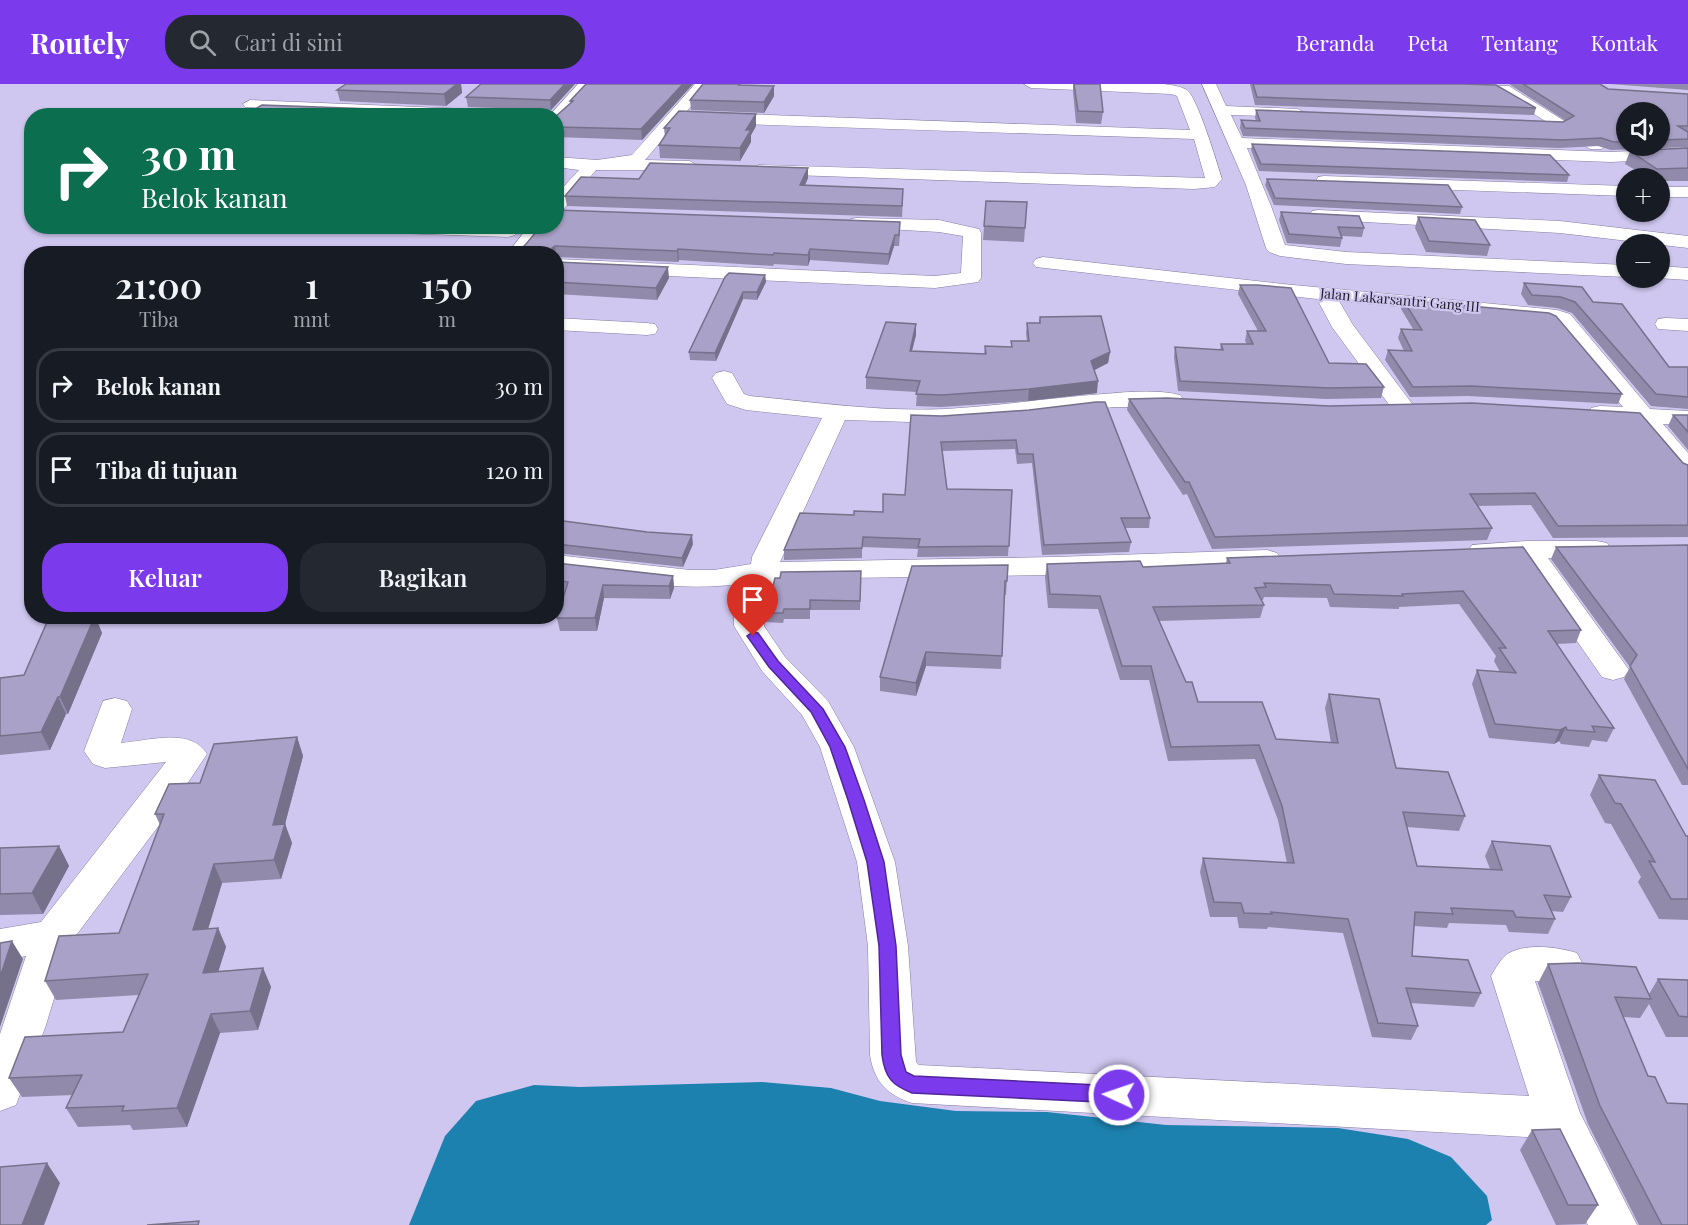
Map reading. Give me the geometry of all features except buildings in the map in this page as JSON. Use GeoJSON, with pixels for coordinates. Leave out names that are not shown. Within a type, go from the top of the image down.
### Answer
{"type":"FeatureCollection","features":[{"type":"Feature","properties":{"kind":"street"},"geometry":{"type":"LineString","coordinates":[[564,108],[586,84]]}},
{"type":"Feature","properties":{"kind":"street"},"geometry":{"type":"LineString","coordinates":[[611,164],[638,158],[703,84]]}},
{"type":"Feature","properties":{"kind":"street"},"geometry":{"type":"LineString","coordinates":[[754,169],[1194,184],[1209,183],[1214,179],[1200,135],[1183,94],[1175,90],[1031,84]]}},
{"type":"Feature","properties":{"kind":"street"},"geometry":{"type":"LineString","coordinates":[[1209,84],[1252,178],[1272,213],[1276,248],[1280,250],[1346,258],[1616,271]]}},
{"type":"Feature","properties":{"kind":"street"},"geometry":{"type":"LineString","coordinates":[[1439,84],[1488,85],[1504,89],[1561,123],[1627,168]]}},
{"type":"Feature","properties":{"kind":"street"},"geometry":{"type":"LineString","coordinates":[[273,89],[245,107],[278,108]]}},
{"type":"Feature","properties":{"kind":"street"},"geometry":{"type":"LineString","coordinates":[[1221,110],[1315,114]]}},
{"type":"Feature","properties":{"kind":"street"},"geometry":{"type":"LineString","coordinates":[[675,116],[1200,135]]}},
{"type":"Feature","properties":{"kind":"street"},"geometry":{"type":"LineString","coordinates":[[1526,122],[1561,123]]}},
{"type":"Feature","properties":{"kind":"street"},"geometry":{"type":"LineString","coordinates":[[1236,143],[1611,157],[1688,153]]}},
{"type":"Feature","properties":{"kind":"street"},"geometry":{"type":"LineString","coordinates":[[564,163],[706,167]]}},
{"type":"Feature","properties":{"kind":"street"},"geometry":{"type":"LineString","coordinates":[[564,198],[593,165]]}},
{"type":"Feature","properties":{"kind":"street"},"geometry":{"type":"LineString","coordinates":[[1252,178],[1276,179]]}},
{"type":"Feature","properties":{"kind":"street"},"geometry":{"type":"LineString","coordinates":[[1311,180],[1616,191]]}},
{"type":"Feature","properties":{"kind":"street"},"geometry":{"type":"LineString","coordinates":[[1670,192],[1688,192]]}},
{"type":"Feature","properties":{"kind":"street"},"geometry":{"type":"LineString","coordinates":[[564,213],[580,213]]}},
{"type":"Feature","properties":{"kind":"street"},"geometry":{"type":"LineString","coordinates":[[1301,214],[1560,227],[1688,242]]}},
{"type":"Feature","properties":{"kind":"street"},"geometry":{"type":"LineString","coordinates":[[564,266],[935,282],[971,278],[972,233],[939,226],[844,222]]}},
{"type":"Feature","properties":{"kind":"street"},"geometry":{"type":"LineString","coordinates":[[495,246],[506,234]]}},
{"type":"Feature","properties":{"kind":"street"},"geometry":{"type":"LineString","coordinates":[[523,246],[532,234]]}},
{"type":"Feature","properties":{"kind":"street","name":"Jalan Lakarsantri Gang III"},"geometry":{"type":"LineString","coordinates":[[1043,263],[1273,289],[1550,314],[1562,319],[1688,469]]}},
{"type":"Feature","properties":{"kind":"street"},"geometry":{"type":"LineString","coordinates":[[1670,273],[1688,274]]}},
{"type":"Feature","properties":{"kind":"street"},"geometry":{"type":"LineString","coordinates":[[1324,292],[1343,327],[1401,405]]}},
{"type":"Feature","properties":{"kind":"street"},"geometry":{"type":"LineString","coordinates":[[564,324],[647,329]]}},
{"type":"Feature","properties":{"kind":"street"},"geometry":{"type":"LineString","coordinates":[[1666,324],[1688,325]]}},
{"type":"Feature","properties":{"kind":"street"},"geometry":{"type":"LineString","coordinates":[[724,378],[729,392],[735,399],[741,401],[836,413],[941,416],[1136,400],[1200,402]]}},
{"type":"Feature","properties":{"kind":"street"},"geometry":{"type":"LineString","coordinates":[[1369,406],[1426,405]]}},
{"type":"Feature","properties":{"kind":"street"},"geometry":{"type":"LineString","coordinates":[[1574,411],[1688,418]]}},
{"type":"Feature","properties":{"kind":"street"},"geometry":{"type":"LineString","coordinates":[[836,413],[766,557],[764,571],[749,616],[749,626],[773,664],[816,709],[837,747],[876,862],[888,946],[893,1067],[899,1078],[912,1084],[1559,1118]]}},
{"type":"Feature","properties":{"kind":"street"},"geometry":{"type":"LineString","coordinates":[[1458,552],[1619,548]]}},
{"type":"Feature","properties":{"kind":"street"},"geometry":{"type":"LineString","coordinates":[[1527,549],[1613,670]]}},
{"type":"Feature","properties":{"kind":"street"},"geometry":{"type":"LineString","coordinates":[[564,565],[690,579],[714,579],[764,571],[1054,566],[1297,558]]}},
{"type":"Feature","properties":{"kind":"street"},"geometry":{"type":"LineString","coordinates":[[0,1091],[25,1025],[53,936],[150,811],[190,754],[183,749],[105,756],[101,751],[115,709]]}},
{"type":"Feature","properties":{"kind":"street"},"geometry":{"type":"LineString","coordinates":[[0,945],[53,936]]}},
{"type":"Feature","properties":{"kind":"street"},"geometry":{"type":"LineString","coordinates":[[1562,964],[1523,965],[1512,976],[1559,1118],[1613,1225]]}},
{"type":"Feature","properties":{"kind":"water"},"geometry":{"type":"Polygon","coordinates":[[[762,1082],[831,1088],[880,1101],[956,1111],[1047,1112],[1166,1125],[1338,1128],[1408,1139],[1451,1157],[1487,1196],[1492,1220],[1486,1225],[409,1225],[445,1136],[476,1101],[534,1085],[580,1087],[762,1082]]]}},
{"type":"Feature","properties":{"kind":"route"},"geometry":{"type":"LineString","coordinates":[[753,636],[773,664],[816,709],[837,747],[856,800],[876,862],[888,946],[893,1067],[899,1078],[912,1084],[1119,1095]]}}]}
